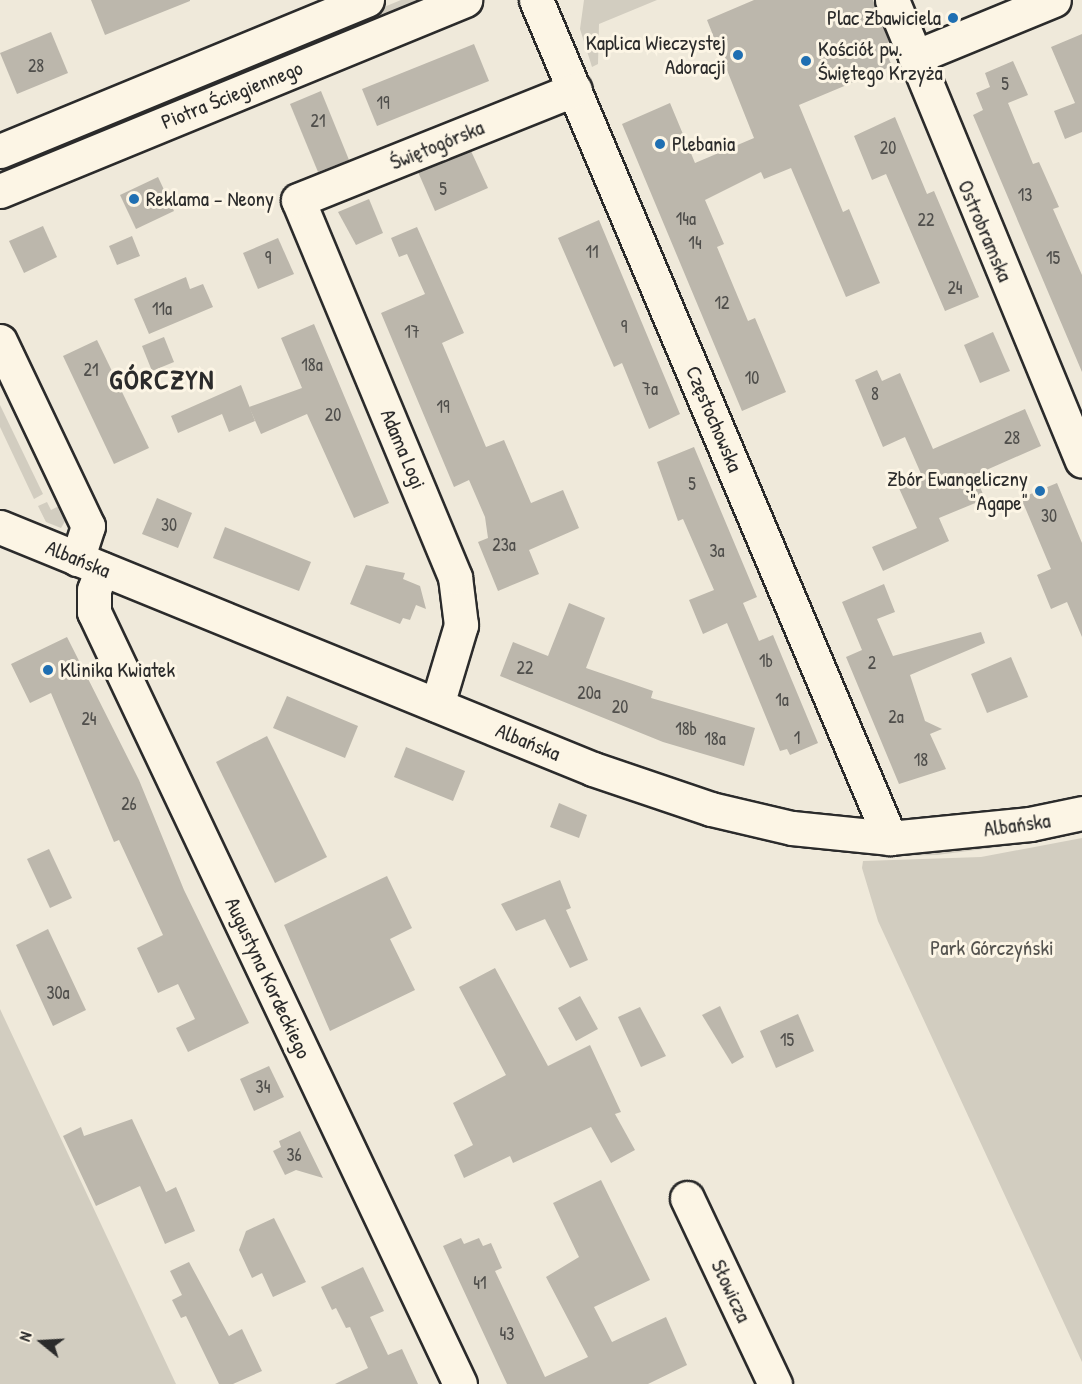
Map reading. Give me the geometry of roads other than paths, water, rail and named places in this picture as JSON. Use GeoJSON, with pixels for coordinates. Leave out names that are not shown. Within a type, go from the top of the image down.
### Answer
{"type":"FeatureCollection","features":[{"type":"Feature","properties":{"kind":"street","name":"Piotra Ściegiennego"},"geometry":{"type":"LineString","coordinates":[[0,151],[367,0]]}},
{"type":"Feature","properties":{"kind":"street","name":"Piotra Ściegiennego"},"geometry":{"type":"LineString","coordinates":[[0,191],[465,0]]}},
{"type":"Feature","properties":{"kind":"street","name":"Częstochowska"},"geometry":{"type":"LineString","coordinates":[[536,0],[890,838]]}},
{"type":"Feature","properties":{"kind":"street","name":"Ostrobramska"},"geometry":{"type":"LineString","coordinates":[[892,0],[1082,460]]}},
{"type":"Feature","properties":{"kind":"street"},"geometry":{"type":"LineString","coordinates":[[915,57],[1054,0]]}},
{"type":"Feature","properties":{"kind":"street","name":"Świętogórska"},"geometry":{"type":"LineString","coordinates":[[298,200],[575,89]]}},
{"type":"Feature","properties":{"kind":"street","name":"Adama Logi"},"geometry":{"type":"LineString","coordinates":[[298,200],[455,577],[461,625],[437,705]]}},
{"type":"Feature","properties":{"kind":"street","name":"Augustyna Kordeckiego"},"geometry":{"type":"LineString","coordinates":[[0,341],[88,526],[94,612],[460,1384]]}},
{"type":"Feature","properties":{"kind":"street","name":"Albańska"},"geometry":{"type":"LineString","coordinates":[[0,527],[593,768],[711,809],[792,828],[890,838],[1030,824],[1082,813]]}},
{"type":"Feature","properties":{"kind":"street","name":"Słowicza"},"geometry":{"type":"LineString","coordinates":[[687,1197],[775,1384]]}},
{"type":"Feature","properties":{"kind":"place","name":"Plac Zbawiciela"},"geometry":{"type":"Point","coordinates":[953,18]}},
{"type":"Feature","properties":{"kind":"place","name":"Kaplica Wieczystej Adoracji"},"geometry":{"type":"Point","coordinates":[738,55]}},
{"type":"Feature","properties":{"kind":"place","name":"Kościół pw. Świętego Krzyża"},"geometry":{"type":"Point","coordinates":[806,61]}},
{"type":"Feature","properties":{"kind":"place","name":"Plebania"},"geometry":{"type":"Point","coordinates":[660,144]}},
{"type":"Feature","properties":{"kind":"place","name":"Reklama – Neony"},"geometry":{"type":"Point","coordinates":[134,199]}},
{"type":"Feature","properties":{"kind":"place","name":"Zbór Ewangeliczny \"Agape\""},"geometry":{"type":"Point","coordinates":[1040,491]}},
{"type":"Feature","properties":{"kind":"place","name":"Klinika Kwiatek"},"geometry":{"type":"Point","coordinates":[48,670]}},
{"type":"Feature","properties":{"kind":"district","name":"GÓRCZYN"},"geometry":{"type":"Point","coordinates":[162,380]}},
{"type":"Feature","properties":{"kind":"park label","name":"Park Górczyński"},"geometry":{"type":"Point","coordinates":[992,948]}}]}
